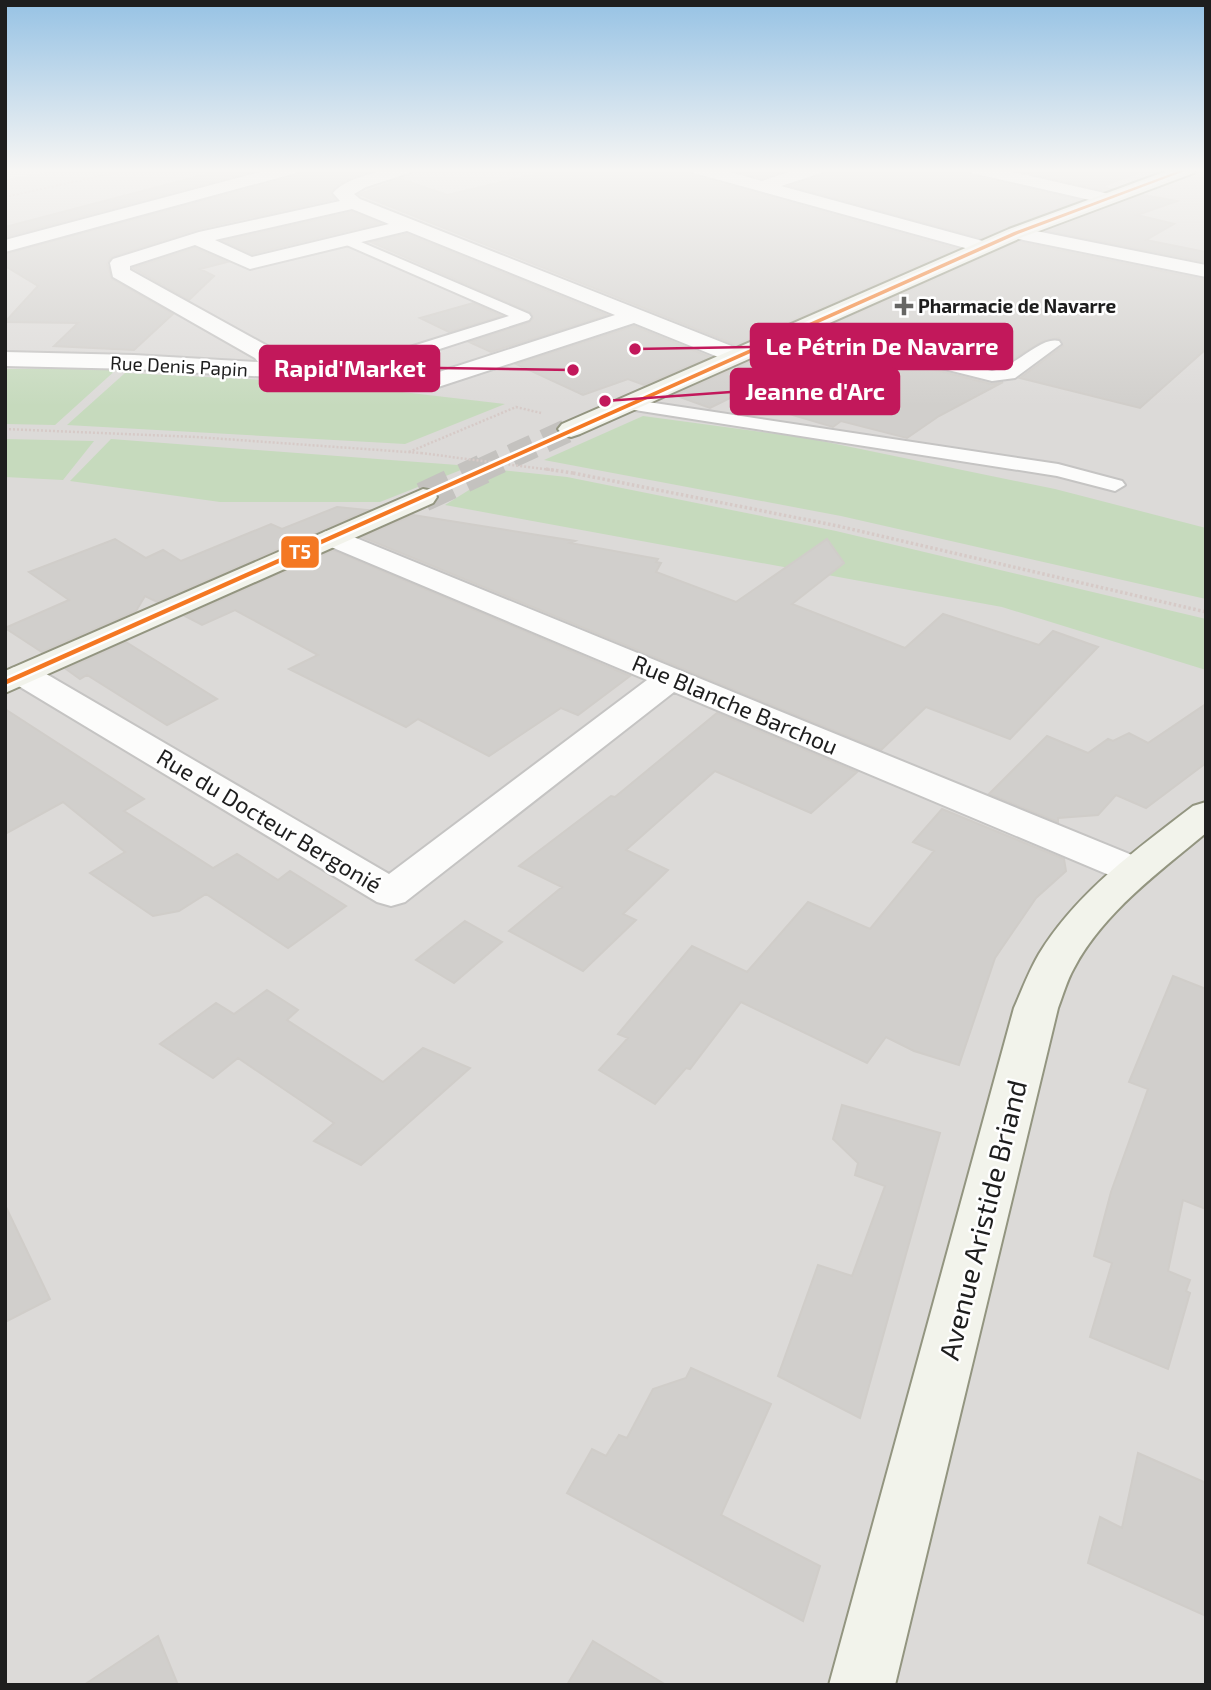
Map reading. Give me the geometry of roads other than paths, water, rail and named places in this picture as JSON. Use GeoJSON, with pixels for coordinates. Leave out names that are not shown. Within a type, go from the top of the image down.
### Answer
{"type":"FeatureCollection","features":[{"type":"Feature","properties":{"kind":"street"},"geometry":{"type":"LineString","coordinates":[[171,248],[120,263],[120,273],[262,353],[276,372]]}},
{"type":"Feature","properties":{"kind":"street"},"geometry":{"type":"LineString","coordinates":[[217,248],[250,263],[314,248]]}},
{"type":"Feature","properties":{"kind":"street"},"geometry":{"type":"LineString","coordinates":[[470,248],[736,356]]}},
{"type":"Feature","properties":{"kind":"street"},"geometry":{"type":"LineString","coordinates":[[577,426],[981,248]]}},
{"type":"Feature","properties":{"kind":"street"},"geometry":{"type":"LineString","coordinates":[[1090,248],[1206,271]]}},
{"type":"Feature","properties":{"kind":"street","name":"Rue Denis Papin"},"geometry":{"type":"LineString","coordinates":[[5,359],[134,362],[351,377],[438,380],[636,315]]}},
{"type":"Feature","properties":{"kind":"street"},"geometry":{"type":"LineString","coordinates":[[14,679],[423,497]]}},
{"type":"Feature","properties":{"kind":"street","name":"Rue Blanche Barchou"},"geometry":{"type":"LineString","coordinates":[[334,538],[1135,872]]}},
{"type":"Feature","properties":{"kind":"street","name":"Rue du Docteur Bergonié"},"geometry":{"type":"LineString","coordinates":[[14,679],[391,893],[671,678]]}},
{"type":"Feature","properties":{"kind":"street","name":"Avenue Aristide Briand"},"geometry":{"type":"LineString","coordinates":[[862,1685],[1036,1008],[1056,961],[1088,916],[1135,872],[1206,814]]}},
{"type":"Feature","properties":{"kind":"lane"},"geometry":{"type":"LineString","coordinates":[[351,377],[387,360],[523,317],[365,248]]}},
{"type":"Feature","properties":{"kind":"lane"},"geometry":{"type":"LineString","coordinates":[[799,328],[992,376],[1009,374],[1053,344]]}},
{"type":"Feature","properties":{"kind":"lane"},"geometry":{"type":"LineString","coordinates":[[628,404],[1058,470],[1115,485]]}},
{"type":"Feature","properties":{"kind":"tunnel"},"geometry":{"type":"LineString","coordinates":[[479,471],[571,429]]}},
{"type":"Feature","properties":{"kind":"tunnel"},"geometry":{"type":"LineString","coordinates":[[423,497],[483,469]]}},
{"type":"Feature","properties":{"kind":"place","name":"Pharmacie de Navarre"},"geometry":{"type":"Point","coordinates":[904,306]}},
{"type":"Feature","properties":{"kind":"place","name":"Le Pétrin De Navarre"},"geometry":{"type":"Point","coordinates":[635,349]}},
{"type":"Feature","properties":{"kind":"place","name":"Rapid'Market"},"geometry":{"type":"Point","coordinates":[573,370]}},
{"type":"Feature","properties":{"kind":"place","name":"Jeanne d'Arc"},"geometry":{"type":"Point","coordinates":[605,401]}}]}
